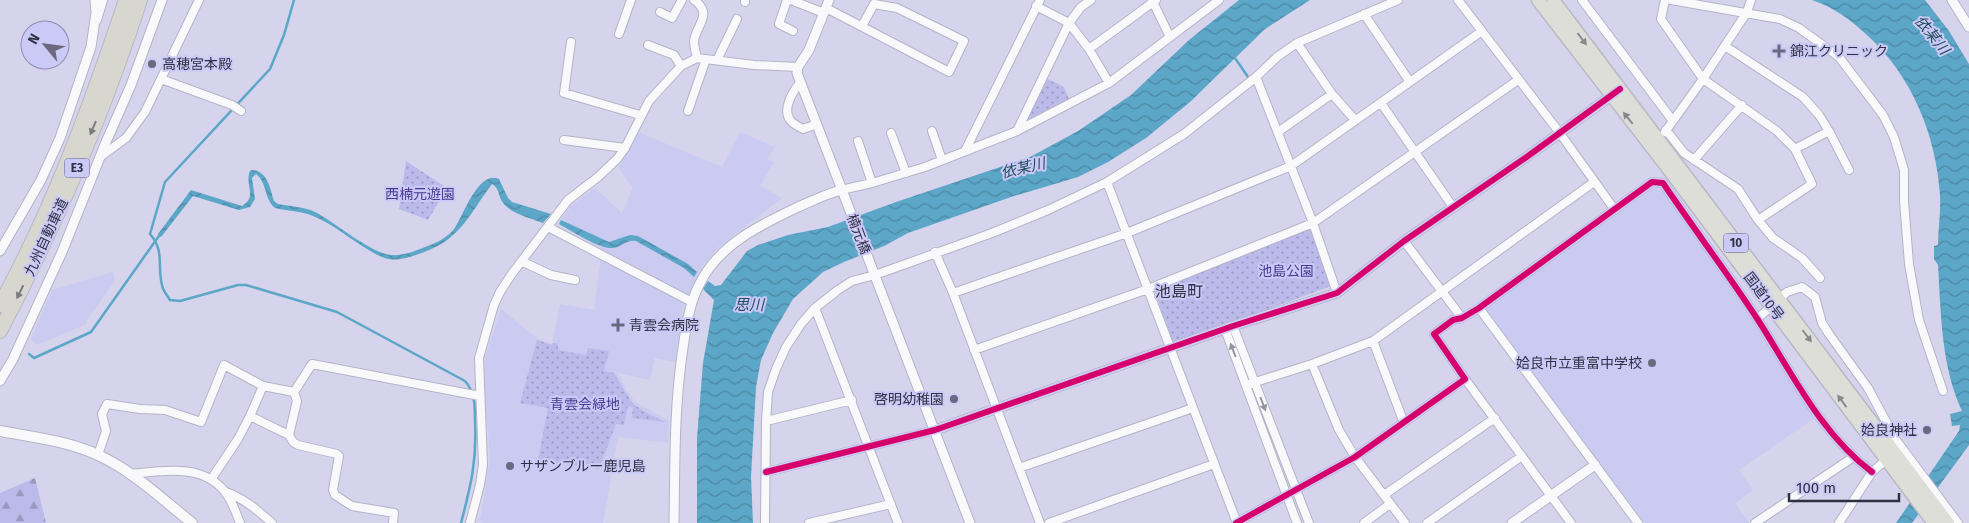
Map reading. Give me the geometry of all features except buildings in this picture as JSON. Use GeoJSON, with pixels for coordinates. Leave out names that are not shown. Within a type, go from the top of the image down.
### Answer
{"type":"FeatureCollection","features":[{"type":"Feature","properties":{"kind":"highway"},"geometry":{"type":"LineString","coordinates":[[75,140],[91,99],[120,0]]}},
{"type":"Feature","properties":{"kind":"highway","name":"九州自動車道"},"geometry":{"type":"LineString","coordinates":[[0,305],[32,239],[75,140],[126,0]]}},
{"type":"Feature","properties":{"kind":"highway","name":"九州自動車道"},"geometry":{"type":"LineString","coordinates":[[0,331],[43,246],[104,104],[140,0]]}},
{"type":"Feature","properties":{"kind":"highway"},"geometry":{"type":"LineString","coordinates":[[104,104],[144,0]]}},
{"type":"Feature","properties":{"kind":"highway","name":"国道10号"},"geometry":{"type":"LineString","coordinates":[[1538,0],[1615,92],[1657,137],[1886,460],[1919,487]]}},
{"type":"Feature","properties":{"kind":"highway","name":"国道10号"},"geometry":{"type":"LineString","coordinates":[[1553,0],[1615,92]]}},
{"type":"Feature","properties":{"kind":"highway","name":"国道10号"},"geometry":{"type":"LineString","coordinates":[[1775,302],[1948,523]]}},
{"type":"Feature","properties":{"kind":"highway","name":"国道10号"},"geometry":{"type":"LineString","coordinates":[[1930,501],[1934,523]]}},
{"type":"Feature","properties":{"kind":"main road"},"geometry":{"type":"LineString","coordinates":[[0,431],[70,445],[98,455],[131,474],[192,523]]}},
{"type":"Feature","properties":{"kind":"street"},"geometry":{"type":"LineString","coordinates":[[95,0],[95,30]]}},
{"type":"Feature","properties":{"kind":"street"},"geometry":{"type":"LineString","coordinates":[[0,251],[50,162],[85,67],[103,0]]}},
{"type":"Feature","properties":{"kind":"street"},"geometry":{"type":"LineString","coordinates":[[0,380],[13,359],[29,326],[79,213],[131,84],[162,0]]}},
{"type":"Feature","properties":{"kind":"street"},"geometry":{"type":"LineString","coordinates":[[100,157],[118,145],[136,127],[199,0]]}},
{"type":"Feature","properties":{"kind":"street"},"geometry":{"type":"LineString","coordinates":[[620,34],[630,0]]}},
{"type":"Feature","properties":{"kind":"street"},"geometry":{"type":"LineString","coordinates":[[660,12],[672,18],[682,0]]}},
{"type":"Feature","properties":{"kind":"street"},"geometry":{"type":"LineString","coordinates":[[694,0],[703,11],[703,18],[694,41],[697,58]]}},
{"type":"Feature","properties":{"kind":"street"},"geometry":{"type":"LineString","coordinates":[[793,31],[779,24],[789,0],[826,7],[949,72],[964,41],[897,8],[874,4],[862,26]]}},
{"type":"Feature","properties":{"kind":"street"},"geometry":{"type":"LineString","coordinates":[[1017,131],[1069,23],[1081,8],[1091,0]]}},
{"type":"Feature","properties":{"kind":"street"},"geometry":{"type":"LineString","coordinates":[[674,523],[676,399],[688,319],[698,286],[706,273],[728,247],[745,235],[780,216],[872,183],[906,173],[1017,131],[1109,83],[1218,0]]}},
{"type":"Feature","properties":{"kind":"street"},"geometry":{"type":"LineString","coordinates":[[764,523],[768,392],[786,347],[801,324],[815,308],[852,281],[992,233],[1048,210],[1107,182],[1184,134],[1296,43],[1398,0]]}},
{"type":"Feature","properties":{"kind":"street"},"geometry":{"type":"LineString","coordinates":[[1458,0],[1559,132],[1615,210]]}},
{"type":"Feature","properties":{"kind":"street"},"geometry":{"type":"LineString","coordinates":[[1582,0],[1672,122]]}},
{"type":"Feature","properties":{"kind":"street"},"geometry":{"type":"LineString","coordinates":[[1666,0],[1661,19],[1703,79],[1777,131],[1795,149],[1812,184],[1758,220]]}},
{"type":"Feature","properties":{"kind":"street"},"geometry":{"type":"LineString","coordinates":[[1671,0],[1748,10],[1780,19],[1799,28],[1814,37],[1840,58],[1883,115],[1894,137],[1904,170],[1904,201],[1911,273],[1919,320],[1943,391]]}},
{"type":"Feature","properties":{"kind":"street"},"geometry":{"type":"LineString","coordinates":[[1751,0],[1748,10],[1703,79],[1672,122],[1657,137],[1738,189],[1758,220],[1773,238],[1802,258],[1820,278]]}},
{"type":"Feature","properties":{"kind":"street"},"geometry":{"type":"LineString","coordinates":[[1952,0],[1969,27]]}},
{"type":"Feature","properties":{"kind":"street"},"geometry":{"type":"LineString","coordinates":[[1089,49],[1154,1],[1170,37]]}},
{"type":"Feature","properties":{"kind":"street"},"geometry":{"type":"LineString","coordinates":[[966,151],[1038,3],[1069,23],[1089,49],[1109,83]]}},
{"type":"Feature","properties":{"kind":"street"},"geometry":{"type":"LineString","coordinates":[[470,523],[483,465],[479,358],[488,320],[500,292],[568,200],[598,177],[617,159],[625,148],[640,115],[649,101],[681,66],[697,58],[706,58],[754,65],[798,67],[809,50],[826,7]]}},
{"type":"Feature","properties":{"kind":"street"},"geometry":{"type":"LineString","coordinates":[[1364,14],[1410,82]]}},
{"type":"Feature","properties":{"kind":"street"},"geometry":{"type":"LineString","coordinates":[[716,60],[737,19]]}},
{"type":"Feature","properties":{"kind":"street"},"geometry":{"type":"LineString","coordinates":[[953,294],[1127,232],[1291,166],[1482,31]]}},
{"type":"Feature","properties":{"kind":"street"},"geometry":{"type":"LineString","coordinates":[[571,42],[564,93],[640,115]]}},
{"type":"Feature","properties":{"kind":"street"},"geometry":{"type":"LineString","coordinates":[[1296,43],[1332,94],[1355,120]]}},
{"type":"Feature","properties":{"kind":"street"},"geometry":{"type":"LineString","coordinates":[[648,46],[674,55],[681,66]]}},
{"type":"Feature","properties":{"kind":"street"},"geometry":{"type":"LineString","coordinates":[[1725,46],[1803,97],[1819,115],[1849,170]]}},
{"type":"Feature","properties":{"kind":"street"},"geometry":{"type":"LineString","coordinates":[[688,111],[706,58]]}},
{"type":"Feature","properties":{"kind":"street","name":"楠元橋"},"geometry":{"type":"LineString","coordinates":[[798,67],[797,73],[800,83],[970,523]]}},
{"type":"Feature","properties":{"kind":"street"},"geometry":{"type":"LineString","coordinates":[[1256,77],[1313,223],[1337,293]]}},
{"type":"Feature","properties":{"kind":"street"},"geometry":{"type":"LineString","coordinates":[[161,79],[237,109]]}},
{"type":"Feature","properties":{"kind":"street"},"geometry":{"type":"LineString","coordinates":[[974,350],[1148,289],[1313,223],[1416,153],[1518,80]]}},
{"type":"Feature","properties":{"kind":"street"},"geometry":{"type":"LineString","coordinates":[[800,83],[794,90],[787,114],[790,121],[803,129],[817,124]]}},
{"type":"Feature","properties":{"kind":"street"},"geometry":{"type":"LineString","coordinates":[[766,472],[935,430],[1171,349],[1229,327],[1337,293],[1404,241],[1528,156],[1615,92]]}},
{"type":"Feature","properties":{"kind":"street"},"geometry":{"type":"LineString","coordinates":[[1278,132],[1332,94]]}},
{"type":"Feature","properties":{"kind":"street"},"geometry":{"type":"LineString","coordinates":[[1381,103],[1453,207]]}},
{"type":"Feature","properties":{"kind":"street"},"geometry":{"type":"LineString","coordinates":[[1694,160],[1742,105]]}},
{"type":"Feature","properties":{"kind":"street"},"geometry":{"type":"LineString","coordinates":[[932,131],[942,160]]}},
{"type":"Feature","properties":{"kind":"street"},"geometry":{"type":"LineString","coordinates":[[1795,149],[1829,131]]}},
{"type":"Feature","properties":{"kind":"street"},"geometry":{"type":"LineString","coordinates":[[891,133],[906,173]]}},
{"type":"Feature","properties":{"kind":"street"},"geometry":{"type":"LineString","coordinates":[[564,140],[625,148]]}},
{"type":"Feature","properties":{"kind":"street"},"geometry":{"type":"LineString","coordinates":[[858,141],[872,183]]}},
{"type":"Feature","properties":{"kind":"street"},"geometry":{"type":"LineString","coordinates":[[1107,182],[1237,523],[1355,458],[1465,379]]}},
{"type":"Feature","properties":{"kind":"street"},"geometry":{"type":"LineString","coordinates":[[1250,384],[1374,341],[1594,182]]}},
{"type":"Feature","properties":{"kind":"street"},"geometry":{"type":"LineString","coordinates":[[1571,523],[1434,334],[1453,320],[1462,318],[1480,308],[1652,182],[1662,183],[1757,319],[1823,421],[1852,458],[1872,472]]}},
{"type":"Feature","properties":{"kind":"street"},"geometry":{"type":"LineString","coordinates":[[548,227],[692,302]]}},
{"type":"Feature","properties":{"kind":"street"},"geometry":{"type":"LineString","coordinates":[[1404,241],[1462,318]]}},
{"type":"Feature","properties":{"kind":"street"},"geometry":{"type":"LineString","coordinates":[[935,252],[953,294],[1040,523]]}},
{"type":"Feature","properties":{"kind":"street"},"geometry":{"type":"LineString","coordinates":[[523,262],[551,275],[575,280]]}},
{"type":"Feature","properties":{"kind":"street"},"geometry":{"type":"LineString","coordinates":[[1757,319],[1787,292],[1802,287],[1815,297],[1822,323],[1868,388],[1919,487],[1930,501],[1958,523]]}},
{"type":"Feature","properties":{"kind":"street"},"geometry":{"type":"LineString","coordinates":[[815,308],[898,523]]}},
{"type":"Feature","properties":{"kind":"street"},"geometry":{"type":"LineString","coordinates":[[1480,308],[1638,523]]}},
{"type":"Feature","properties":{"kind":"street"},"geometry":{"type":"LineString","coordinates":[[1229,327],[1297,523]]}},
{"type":"Feature","properties":{"kind":"street"},"geometry":{"type":"LineString","coordinates":[[1374,341],[1404,423]]}},
{"type":"Feature","properties":{"kind":"street"},"geometry":{"type":"LineString","coordinates":[[294,392],[312,364],[479,396]]}},
{"type":"Feature","properties":{"kind":"street"},"geometry":{"type":"LineString","coordinates":[[1312,364],[1339,430],[1355,458],[1404,523]]}},
{"type":"Feature","properties":{"kind":"street"},"geometry":{"type":"LineString","coordinates":[[98,455],[106,430],[102,414],[107,404],[140,409],[165,410],[201,422],[224,365],[263,386],[294,392]]}},
{"type":"Feature","properties":{"kind":"street"},"geometry":{"type":"LineString","coordinates":[[1250,384],[1309,523]]}},
{"type":"Feature","properties":{"kind":"street"},"geometry":{"type":"LineString","coordinates":[[212,478],[238,439],[263,386]]}},
{"type":"Feature","properties":{"kind":"street"},"geometry":{"type":"LineString","coordinates":[[289,435],[297,401],[294,392]]}},
{"type":"Feature","properties":{"kind":"street"},"geometry":{"type":"LineString","coordinates":[[766,422],[852,400]]}},
{"type":"Feature","properties":{"kind":"street"},"geometry":{"type":"LineString","coordinates":[[1019,468],[1193,408]]}},
{"type":"Feature","properties":{"kind":"street"},"geometry":{"type":"LineString","coordinates":[[250,416],[289,435],[293,442],[298,445],[339,456],[334,490],[335,495],[352,506],[394,513],[393,523]]}},
{"type":"Feature","properties":{"kind":"street"},"geometry":{"type":"LineString","coordinates":[[1384,495],[1495,418]]}},
{"type":"Feature","properties":{"kind":"street"},"geometry":{"type":"LineString","coordinates":[[1427,523],[1522,456]]}},
{"type":"Feature","properties":{"kind":"street"},"geometry":{"type":"LineString","coordinates":[[1755,523],[1852,458]]}},
{"type":"Feature","properties":{"kind":"street"},"geometry":{"type":"LineString","coordinates":[[1839,523],[1872,472],[1886,460]]}},
{"type":"Feature","properties":{"kind":"street"},"geometry":{"type":"LineString","coordinates":[[1049,523],[1214,464]]}},
{"type":"Feature","properties":{"kind":"street"},"geometry":{"type":"LineString","coordinates":[[1512,523],[1595,465]]}},
{"type":"Feature","properties":{"kind":"street"},"geometry":{"type":"LineString","coordinates":[[131,474],[178,470],[212,478],[226,492],[240,523]]}},
{"type":"Feature","properties":{"kind":"street"},"geometry":{"type":"LineString","coordinates":[[226,492],[249,502],[272,523]]}},
{"type":"Feature","properties":{"kind":"street"},"geometry":{"type":"LineString","coordinates":[[809,523],[891,504]]}},
{"type":"Feature","properties":{"kind":"street"},"geometry":{"type":"LineString","coordinates":[[1364,523],[1390,504]]}},
{"type":"Feature","properties":{"kind":"shaded area","name":"青雲会病院"},"geometry":{"type":"Polygon","coordinates":[[[638,132],[722,167],[740,132],[775,147],[767,159],[774,162],[760,186],[782,198],[719,247],[701,267],[682,310],[675,362],[655,358],[650,380],[617,373],[634,401],[669,421],[668,443],[618,437],[603,523],[485,523],[478,521],[481,515],[490,458],[485,394],[485,357],[501,309],[538,339],[552,344],[560,304],[594,310],[602,249],[558,224],[572,205],[595,188],[622,213],[633,188],[618,167],[638,132]]]}},
{"type":"Feature","properties":{"kind":"shaded area","name":"姶良市立重富中学校"},"geometry":{"type":"Polygon","coordinates":[[[1651,187],[1666,190],[1816,417],[1739,470],[1753,490],[1735,503],[1749,523],[1645,523],[1483,308],[1651,187]]]}},
{"type":"Feature","properties":{"kind":"shaded area"},"geometry":{"type":"Polygon","coordinates":[[[113,272],[115,281],[87,320],[87,324],[37,345],[31,339],[52,290],[113,272]]]}},
{"type":"Feature","properties":{"kind":"green space"},"geometry":{"type":"Polygon","coordinates":[[[1046,78],[1064,87],[1069,99],[1025,121],[1046,78]]]}},
{"type":"Feature","properties":{"kind":"green space","name":"西楠元遊園"},"geometry":{"type":"Polygon","coordinates":[[[406,161],[447,188],[428,220],[399,209],[406,161]]]}},
{"type":"Feature","properties":{"kind":"green space","name":"池島公園"},"geometry":{"type":"Polygon","coordinates":[[[1311,228],[1331,286],[1174,344],[1154,290],[1311,228]]]}},
{"type":"Feature","properties":{"kind":"green space","name":"青雲会緑地"},"geometry":{"type":"Polygon","coordinates":[[[537,340],[552,345],[553,343],[558,343],[558,350],[586,355],[588,348],[609,351],[604,371],[614,373],[632,403],[646,413],[666,422],[632,418],[633,407],[628,406],[624,425],[616,424],[599,469],[538,460],[548,408],[520,403],[537,340]]]}},
{"type":"Feature","properties":{"kind":"green space"},"geometry":{"type":"Polygon","coordinates":[[[35,478],[46,523],[0,523],[0,493],[35,478]]]}},
{"type":"Feature","properties":{"kind":"water","name":"思川"},"geometry":{"type":"Polygon","coordinates":[[[1239,0],[1310,0],[1265,29],[1190,102],[1146,138],[1108,162],[1078,177],[1014,196],[908,233],[884,246],[823,272],[793,299],[773,333],[761,360],[756,387],[751,477],[753,523],[697,523],[697,438],[703,363],[714,300],[703,289],[708,281],[715,286],[721,285],[747,251],[758,245],[788,235],[828,227],[1030,157],[1078,131],[1131,95],[1189,40],[1239,0]]]}},
{"type":"Feature","properties":{"kind":"water","name":"依某川"},"geometry":{"type":"Polygon","coordinates":[[[1812,0],[1925,0],[1949,31],[1969,64],[1969,445],[1912,523],[1896,523],[1959,431],[1960,425],[1952,426],[1950,414],[1962,411],[1955,394],[1946,358],[1941,320],[1938,265],[1934,259],[1934,246],[1938,245],[1940,208],[1938,173],[1927,129],[1919,108],[1897,69],[1883,51],[1855,24],[1834,10],[1812,0]]]}},
{"type":"Feature","properties":{"kind":"water"},"geometry":{"type":"Polygon","coordinates":[[[252,170],[265,177],[270,186],[274,201],[278,204],[311,210],[364,244],[392,255],[413,252],[448,235],[454,229],[478,187],[484,181],[491,178],[499,179],[508,198],[512,202],[551,214],[543,223],[517,213],[504,204],[495,186],[492,184],[453,236],[431,249],[409,257],[393,260],[383,258],[372,252],[321,219],[304,213],[275,208],[269,200],[260,177],[256,174],[252,178],[255,199],[250,207],[239,210],[193,196],[161,237],[158,234],[191,190],[242,206],[249,198],[248,181],[250,171],[252,170]]]}},
{"type":"Feature","properties":{"kind":"water"},"geometry":{"type":"Polygon","coordinates":[[[561,220],[609,242],[630,235],[638,236],[688,264],[697,272],[694,277],[684,268],[636,241],[629,241],[614,248],[598,245],[559,224],[561,220]]]}},
{"type":"Feature","properties":{"kind":"waterway"},"geometry":{"type":"LineString","coordinates":[[294,0],[284,35],[270,69],[165,182],[150,234],[158,246],[164,291],[170,300],[180,301],[238,285],[246,285],[337,312],[465,381],[471,390],[474,400],[475,448],[470,485],[461,523]]}},
{"type":"Feature","properties":{"kind":"waterway"},"geometry":{"type":"LineString","coordinates":[[1235,58],[1248,77]]}},
{"type":"Feature","properties":{"kind":"waterway"},"geometry":{"type":"LineString","coordinates":[[29,354],[34,358],[91,332],[161,233]]}},
{"type":"Feature","properties":{"kind":"cycle path"},"geometry":{"type":"LineString","coordinates":[[766,472],[935,430],[1233,326],[1337,293],[1404,241],[1528,156],[1620,89]]}},
{"type":"Feature","properties":{"kind":"cycle path"},"geometry":{"type":"LineString","coordinates":[[1236,523],[1355,457],[1465,379],[1434,334],[1453,320],[1462,318],[1479,308],[1652,182],[1663,183],[1747,303],[1822,421],[1837,440],[1872,472]]}},
{"type":"Feature","properties":{"kind":"place","name":"錦江クリニック"},"geometry":{"type":"Point","coordinates":[1779,51]}},
{"type":"Feature","properties":{"kind":"place","name":"高穂宮本殿"},"geometry":{"type":"Point","coordinates":[152,64]}},
{"type":"Feature","properties":{"kind":"place","name":"青雲会病院"},"geometry":{"type":"Point","coordinates":[618,325]}},
{"type":"Feature","properties":{"kind":"place","name":"姶良市立重富中学校"},"geometry":{"type":"Point","coordinates":[1652,363]}},
{"type":"Feature","properties":{"kind":"place","name":"啓明幼稚園"},"geometry":{"type":"Point","coordinates":[954,399]}},
{"type":"Feature","properties":{"kind":"place","name":"姶良神社"},"geometry":{"type":"Point","coordinates":[1927,430]}},
{"type":"Feature","properties":{"kind":"place","name":"サザンブルー鹿児島"},"geometry":{"type":"Point","coordinates":[510,466]}},
{"type":"Feature","properties":{"kind":"district","name":"池島町"},"geometry":{"type":"Point","coordinates":[1179,291]}}]}
